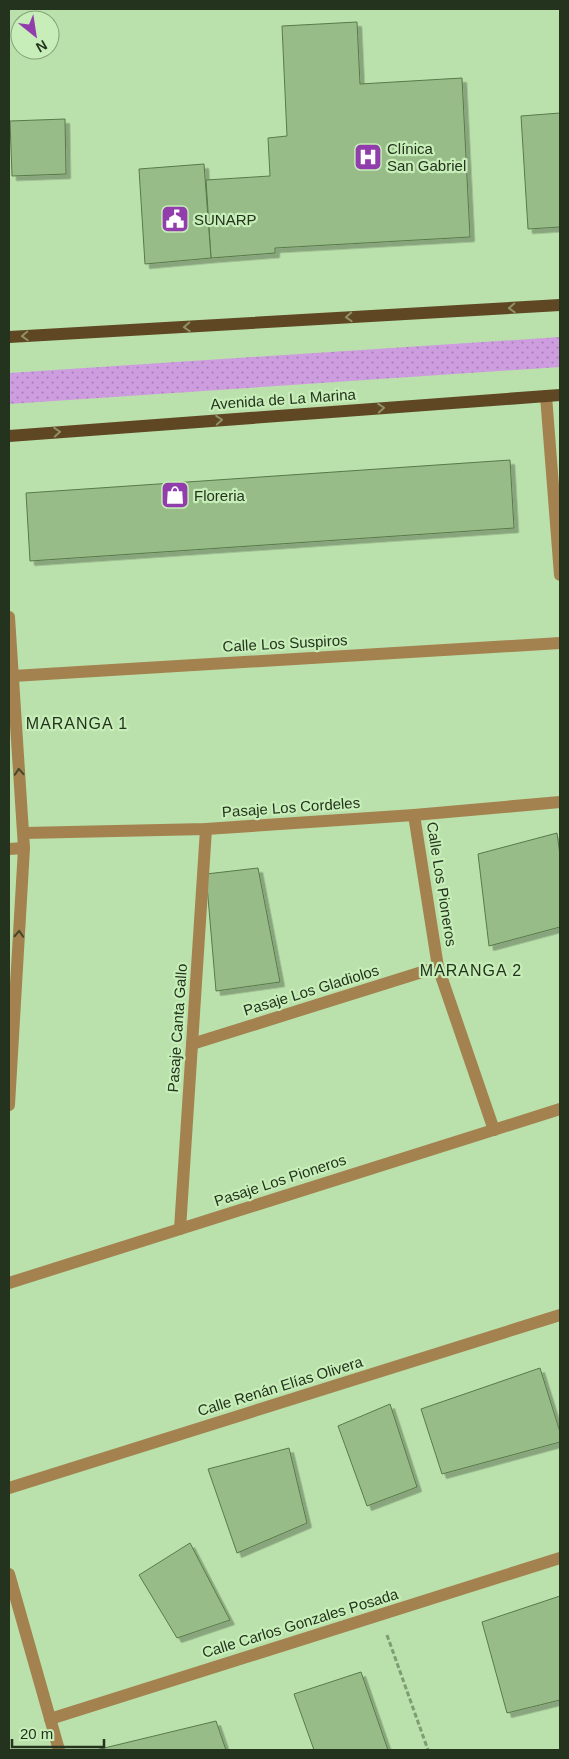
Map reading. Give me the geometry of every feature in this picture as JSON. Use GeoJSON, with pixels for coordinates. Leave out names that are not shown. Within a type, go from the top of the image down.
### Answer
{"type":"FeatureCollection","features":[{"type":"Feature","properties":{"kind":"main road"},"geometry":{"type":"LineString","coordinates":[[9,337],[560,305]]}},
{"type":"Feature","properties":{"kind":"main road","name":"Avenida de La Marina"},"geometry":{"type":"LineString","coordinates":[[9,436],[560,395]]}},
{"type":"Feature","properties":{"kind":"street"},"geometry":{"type":"LineString","coordinates":[[546,396],[559,537],[560,575]]}},
{"type":"Feature","properties":{"kind":"street"},"geometry":{"type":"LineString","coordinates":[[9,618],[13,676],[12,709],[24,833],[9,1105]]}},
{"type":"Feature","properties":{"kind":"street","name":"Calle Los Suspiros"},"geometry":{"type":"LineString","coordinates":[[13,676],[560,644]]}},
{"type":"Feature","properties":{"kind":"street","name":"Pasaje Los Cordeles"},"geometry":{"type":"LineString","coordinates":[[24,833],[206,829],[414,815],[560,802]]}},
{"type":"Feature","properties":{"kind":"street","name":"Calle Los Pioneros"},"geometry":{"type":"LineString","coordinates":[[414,815],[438,967],[494,1130]]}},
{"type":"Feature","properties":{"kind":"street","name":"Pasaje Canta Gallo"},"geometry":{"type":"LineString","coordinates":[[180,1229],[206,829]]}},
{"type":"Feature","properties":{"kind":"street"},"geometry":{"type":"LineString","coordinates":[[9,849],[24,848]]}},
{"type":"Feature","properties":{"kind":"street","name":"Pasaje Los Gladiolos"},"geometry":{"type":"LineString","coordinates":[[192,1044],[438,967]]}},
{"type":"Feature","properties":{"kind":"street","name":"Pasaje Los Pioneros"},"geometry":{"type":"LineString","coordinates":[[9,1283],[560,1109]]}},
{"type":"Feature","properties":{"kind":"street","name":"Calle Renán Elías Olivera"},"geometry":{"type":"LineString","coordinates":[[9,1488],[560,1315]]}},
{"type":"Feature","properties":{"kind":"street","name":"Calle Carlos Gonzales Posada"},"geometry":{"type":"LineString","coordinates":[[50,1719],[560,1558]]}},
{"type":"Feature","properties":{"kind":"street"},"geometry":{"type":"LineString","coordinates":[[9,1574],[59,1750]]}},
{"type":"Feature","properties":{"kind":"path"},"geometry":{"type":"LineString","coordinates":[[380,1615],[428,1750]]}},
{"type":"Feature","properties":{"kind":"shaded area"},"geometry":{"type":"Polygon","coordinates":[[[560,337],[560,367],[9,404],[9,373],[560,337]]]}},
{"type":"Feature","properties":{"kind":"building","name":"Clínica San Gabriel"},"geometry":{"type":"Polygon","coordinates":[[[357,22],[360,84],[462,78],[470,237],[275,248],[275,253],[211,258],[206,180],[270,176],[268,138],[287,136],[282,26],[357,22]]]}},
{"type":"Feature","properties":{"kind":"building"},"geometry":{"type":"Polygon","coordinates":[[[560,113],[560,227],[528,229],[521,116],[560,113]]]}},
{"type":"Feature","properties":{"kind":"building"},"geometry":{"type":"Polygon","coordinates":[[[65,119],[66,174],[12,176],[10,121],[65,119]]]}},
{"type":"Feature","properties":{"kind":"building","name":"SUNARP"},"geometry":{"type":"Polygon","coordinates":[[[204,164],[211,258],[145,264],[139,169],[204,164]]]}},
{"type":"Feature","properties":{"kind":"building"},"geometry":{"type":"Polygon","coordinates":[[[510,460],[514,528],[30,561],[26,493],[510,460]]]}},
{"type":"Feature","properties":{"kind":"building"},"geometry":{"type":"Polygon","coordinates":[[[557,833],[560,855],[560,927],[489,946],[478,854],[557,833]]]}},
{"type":"Feature","properties":{"kind":"building"},"geometry":{"type":"Polygon","coordinates":[[[258,868],[280,982],[216,991],[206,874],[258,868]]]}},
{"type":"Feature","properties":{"kind":"building"},"geometry":{"type":"Polygon","coordinates":[[[540,1368],[560,1432],[560,1442],[442,1474],[421,1409],[540,1368]]]}},
{"type":"Feature","properties":{"kind":"building"},"geometry":{"type":"Polygon","coordinates":[[[390,1404],[417,1487],[367,1506],[338,1426],[390,1404]]]}},
{"type":"Feature","properties":{"kind":"building"},"geometry":{"type":"Polygon","coordinates":[[[289,1448],[307,1523],[237,1553],[208,1469],[289,1448]]]}},
{"type":"Feature","properties":{"kind":"building"},"geometry":{"type":"Polygon","coordinates":[[[190,1543],[230,1620],[177,1638],[139,1575],[190,1543]]]}},
{"type":"Feature","properties":{"kind":"building"},"geometry":{"type":"Polygon","coordinates":[[[560,1596],[560,1700],[507,1713],[482,1622],[560,1596]]]}},
{"type":"Feature","properties":{"kind":"building"},"geometry":{"type":"Polygon","coordinates":[[[361,1672],[388,1750],[314,1750],[294,1694],[361,1672]]]}},
{"type":"Feature","properties":{"kind":"building"},"geometry":{"type":"Polygon","coordinates":[[[216,1721],[226,1750],[96,1750],[216,1721]]]}},
{"type":"Feature","properties":{"kind":"place","name":"Clínica San Gabriel"},"geometry":{"type":"Point","coordinates":[368,157]}},
{"type":"Feature","properties":{"kind":"place","name":"SUNARP"},"geometry":{"type":"Point","coordinates":[175,219]}},
{"type":"Feature","properties":{"kind":"place","name":"Floreria"},"geometry":{"type":"Point","coordinates":[175,495]}},
{"type":"Feature","properties":{"kind":"district","name":"MARANGA 1"},"geometry":{"type":"Point","coordinates":[77,723]}},
{"type":"Feature","properties":{"kind":"district","name":"MARANGA 2"},"geometry":{"type":"Point","coordinates":[471,970]}}]}
